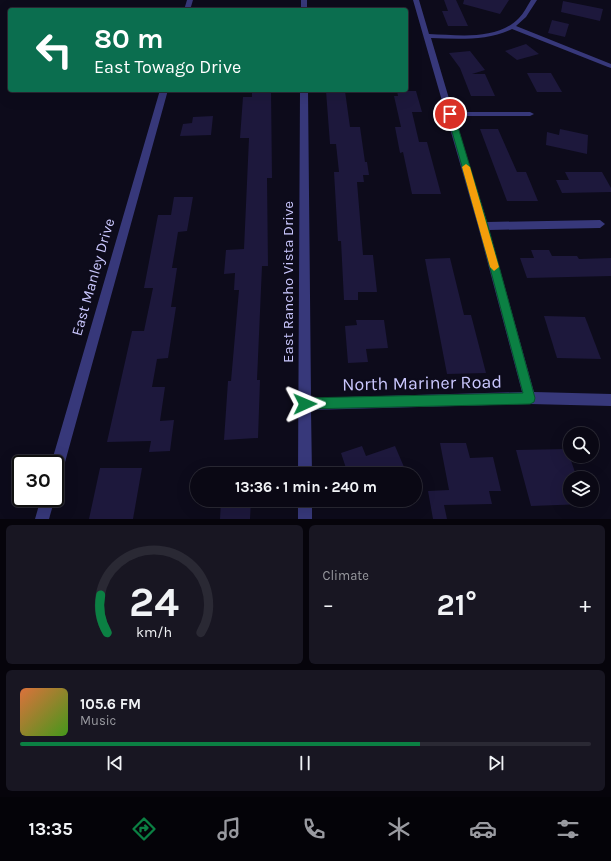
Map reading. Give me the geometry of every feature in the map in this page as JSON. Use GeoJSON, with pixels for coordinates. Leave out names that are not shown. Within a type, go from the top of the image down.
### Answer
{"type":"FeatureCollection","features":[{"type":"Feature","properties":{"kind":"street"},"geometry":{"type":"LineString","coordinates":[[416,0],[428,36],[483,226],[530,398]]}},
{"type":"Feature","properties":{"kind":"street"},"geometry":{"type":"LineString","coordinates":[[428,36],[493,34],[512,27],[522,19],[534,0]]}},
{"type":"Feature","properties":{"kind":"street"},"geometry":{"type":"LineString","coordinates":[[512,27],[610,66]]}},
{"type":"Feature","properties":{"kind":"street","name":"East Manley Drive"},"geometry":{"type":"LineString","coordinates":[[60,455],[163,92]]}},
{"type":"Feature","properties":{"kind":"street","name":"East Rancho Vista Drive"},"geometry":{"type":"LineString","coordinates":[[304,92],[305,467]]}},
{"type":"Feature","properties":{"kind":"street"},"geometry":{"type":"LineString","coordinates":[[450,114],[530,114]]}},
{"type":"Feature","properties":{"kind":"street"},"geometry":{"type":"LineString","coordinates":[[483,226],[600,224]]}},
{"type":"Feature","properties":{"kind":"street","name":"North Mariner Road"},"geometry":{"type":"LineString","coordinates":[[305,404],[530,398],[611,400]]}},
{"type":"Feature","properties":{"kind":"street"},"geometry":{"type":"LineString","coordinates":[[42,519],[45,507]]}},
{"type":"Feature","properties":{"kind":"street"},"geometry":{"type":"LineString","coordinates":[[305,507],[305,519]]}},
{"type":"Feature","properties":{"kind":"building"},"geometry":{"type":"Polygon","coordinates":[[[444,0],[456,0],[468,26],[448,26],[442,11],[448,11],[444,0]]]}},
{"type":"Feature","properties":{"kind":"building"},"geometry":{"type":"Polygon","coordinates":[[[464,0],[509,0],[500,14],[463,4],[464,0]]]}},
{"type":"Feature","properties":{"kind":"building"},"geometry":{"type":"Polygon","coordinates":[[[563,1],[603,9],[600,21],[561,12],[563,1]]]}},
{"type":"Feature","properties":{"kind":"building"},"geometry":{"type":"Polygon","coordinates":[[[552,20],[569,24],[565,37],[548,33],[552,20]]]}},
{"type":"Feature","properties":{"kind":"building"},"geometry":{"type":"Polygon","coordinates":[[[526,44],[539,54],[517,60],[505,51],[526,44]]]}},
{"type":"Feature","properties":{"kind":"building"},"geometry":{"type":"Polygon","coordinates":[[[470,51],[485,70],[472,74],[485,74],[495,96],[471,96],[460,68],[449,53],[470,51]]]}},
{"type":"Feature","properties":{"kind":"building"},"geometry":{"type":"Polygon","coordinates":[[[527,73],[551,73],[562,92],[537,92],[527,73]]]}},
{"type":"Feature","properties":{"kind":"building"},"geometry":{"type":"Polygon","coordinates":[[[416,91],[422,112],[412,112],[419,142],[427,142],[441,194],[412,194],[403,152],[400,153],[395,127],[401,127],[394,96],[398,96],[397,92],[416,91]]]}},
{"type":"Feature","properties":{"kind":"building"},"geometry":{"type":"Polygon","coordinates":[[[252,92],[271,92],[272,178],[267,178],[268,266],[262,266],[257,380],[260,380],[258,438],[224,440],[228,381],[231,381],[239,290],[234,290],[235,273],[224,274],[226,250],[244,249],[249,138],[240,138],[243,97],[252,97],[252,92]]]}},
{"type":"Feature","properties":{"kind":"building"},"geometry":{"type":"Polygon","coordinates":[[[326,92],[345,92],[350,127],[360,127],[365,162],[367,162],[369,175],[363,175],[364,182],[357,182],[363,255],[373,255],[377,292],[358,292],[358,300],[344,300],[341,241],[338,241],[334,172],[339,172],[336,144],[330,144],[326,92]]]}},
{"type":"Feature","properties":{"kind":"building"},"geometry":{"type":"Polygon","coordinates":[[[213,116],[211,135],[180,136],[183,124],[192,123],[193,117],[213,116]]]}},
{"type":"Feature","properties":{"kind":"building"},"geometry":{"type":"Polygon","coordinates":[[[480,129],[498,129],[517,172],[526,172],[538,201],[507,201],[480,129]]]}},
{"type":"Feature","properties":{"kind":"building"},"geometry":{"type":"Polygon","coordinates":[[[560,129],[588,135],[587,154],[546,145],[547,132],[559,135],[560,129]]]}},
{"type":"Feature","properties":{"kind":"building"},"geometry":{"type":"Polygon","coordinates":[[[565,172],[602,172],[611,188],[611,192],[562,193],[556,180],[569,180],[565,172]]]}},
{"type":"Feature","properties":{"kind":"building"},"geometry":{"type":"Polygon","coordinates":[[[174,197],[193,197],[187,231],[178,232],[172,268],[177,268],[171,307],[176,307],[168,358],[157,359],[152,387],[165,387],[160,421],[174,420],[170,451],[149,452],[151,441],[107,442],[132,331],[144,331],[153,288],[144,288],[158,215],[171,215],[174,197]]]}},
{"type":"Feature","properties":{"kind":"building"},"geometry":{"type":"Polygon","coordinates":[[[531,250],[549,250],[552,256],[577,256],[579,259],[611,258],[611,276],[527,278],[520,258],[534,258],[531,250]]]}},
{"type":"Feature","properties":{"kind":"building"},"geometry":{"type":"Polygon","coordinates":[[[450,258],[464,315],[471,315],[486,373],[447,374],[425,259],[450,258]]]}},
{"type":"Feature","properties":{"kind":"building"},"geometry":{"type":"Polygon","coordinates":[[[544,316],[585,317],[601,359],[557,358],[544,316]]]}},
{"type":"Feature","properties":{"kind":"building"},"geometry":{"type":"Polygon","coordinates":[[[356,320],[384,320],[388,348],[366,349],[368,362],[348,363],[345,326],[357,325],[356,320]]]}},
{"type":"Feature","properties":{"kind":"building"},"geometry":{"type":"Polygon","coordinates":[[[440,443],[466,443],[470,458],[493,457],[501,491],[489,491],[492,504],[444,505],[447,519],[433,519],[428,491],[449,490],[440,443]]]}},
{"type":"Feature","properties":{"kind":"building"},"geometry":{"type":"Polygon","coordinates":[[[362,446],[366,456],[395,446],[404,467],[346,467],[341,453],[362,446]]]}},
{"type":"Feature","properties":{"kind":"building"},"geometry":{"type":"Polygon","coordinates":[[[563,449],[563,463],[572,463],[575,471],[563,471],[563,505],[531,506],[516,450],[563,449]]]}},
{"type":"Feature","properties":{"kind":"building"},"geometry":{"type":"Polygon","coordinates":[[[100,468],[142,468],[133,519],[89,519],[100,468]]]}},
{"type":"Feature","properties":{"kind":"building"},"geometry":{"type":"Polygon","coordinates":[[[221,507],[251,507],[250,519],[220,519],[221,507]]]}},
{"type":"Feature","properties":{"kind":"slow traffic"},"geometry":{"type":"LineString","coordinates":[[466,167],[494,267]]}},
{"type":"Feature","properties":{"kind":"route"},"geometry":{"type":"LineString","coordinates":[[305,404],[530,398],[483,226],[450,114]]}}]}
